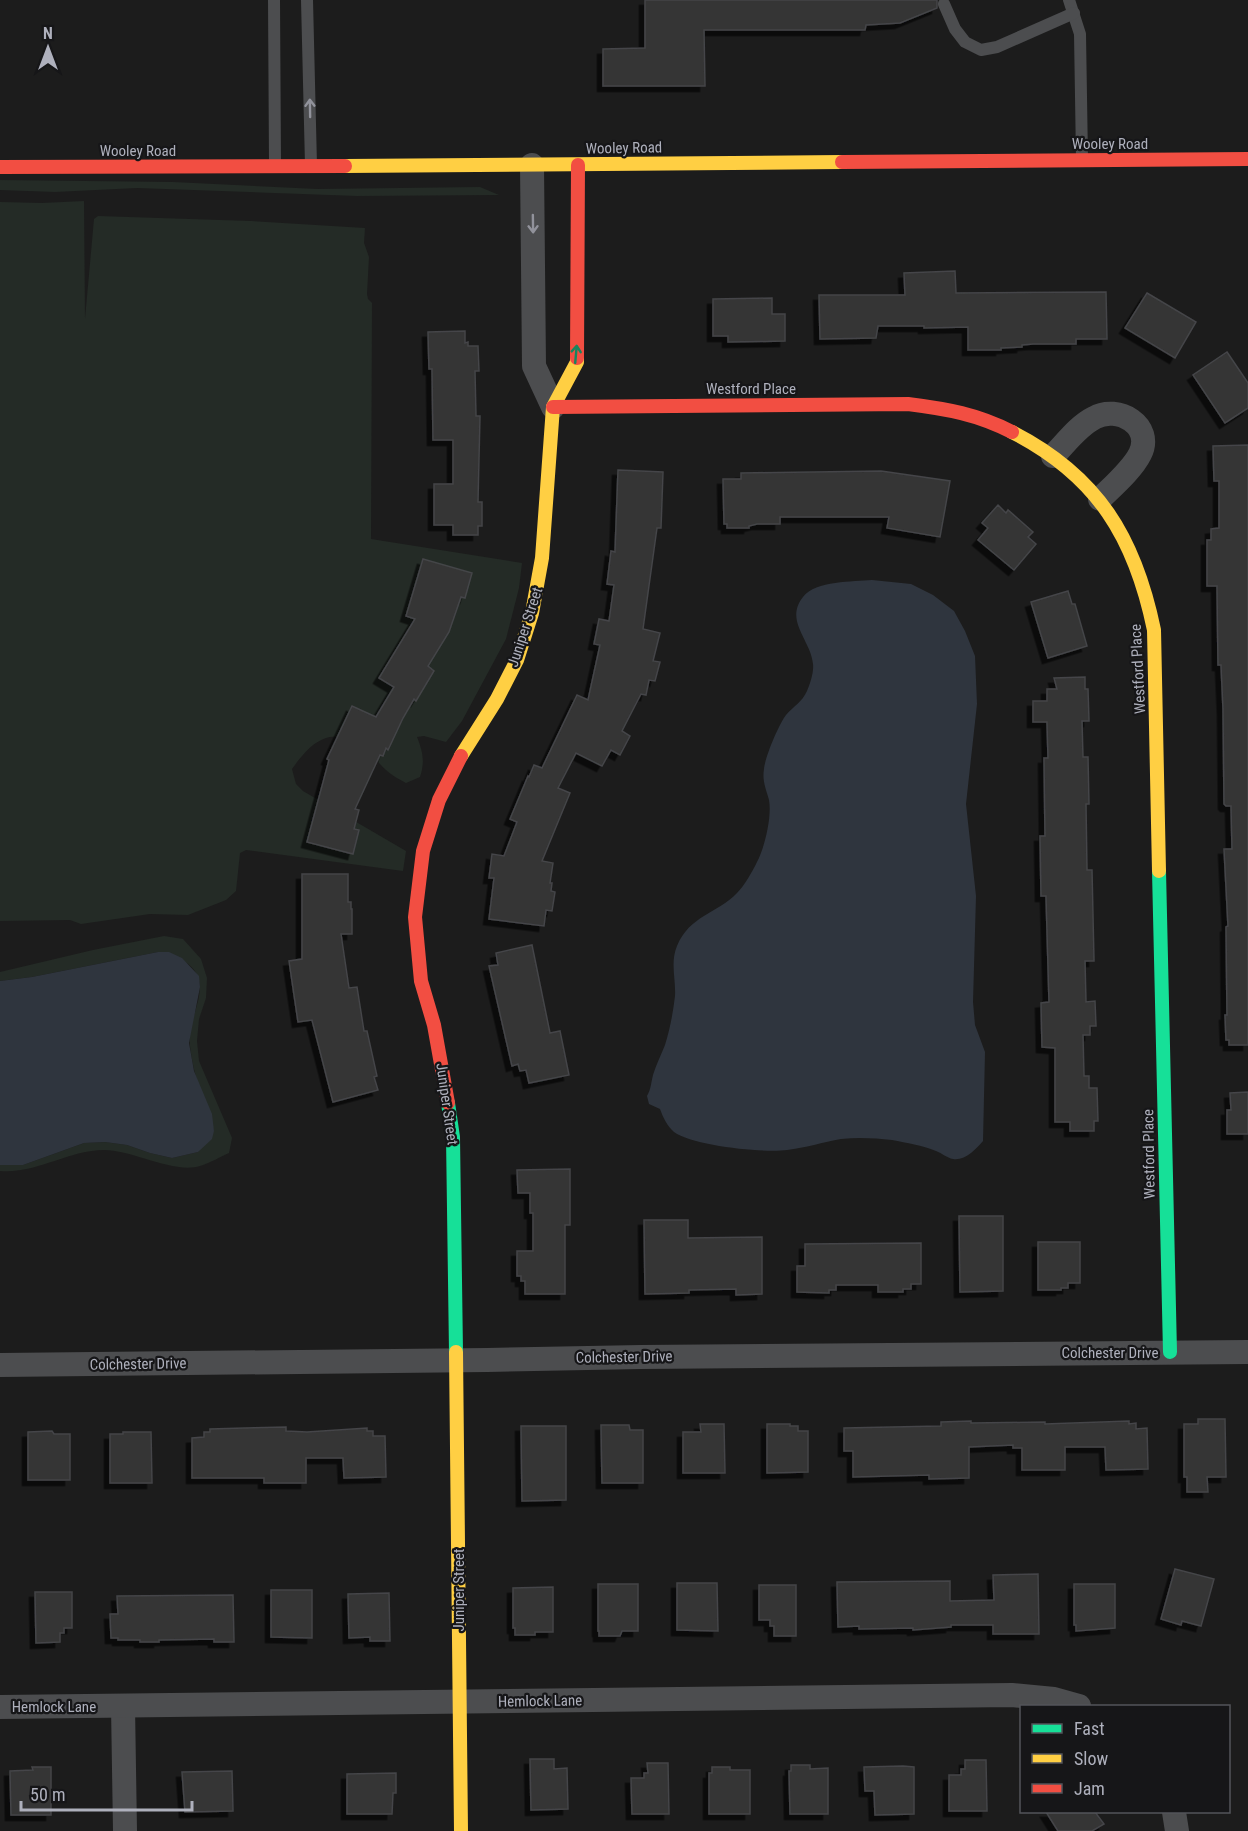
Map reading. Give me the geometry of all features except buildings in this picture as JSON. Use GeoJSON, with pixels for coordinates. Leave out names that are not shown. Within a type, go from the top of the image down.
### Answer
{"type":"FeatureCollection","features":[{"type":"Feature","properties":{"kind":"street","name":"Wooley Road"},"geometry":{"type":"LineString","coordinates":[[0,167],[1248,159]]}},
{"type":"Feature","properties":{"kind":"street","name":"Juniper Street"},"geometry":{"type":"LineString","coordinates":[[532,165],[534,366],[553,407]]}},
{"type":"Feature","properties":{"kind":"street","name":"Juniper Street"},"geometry":{"type":"LineString","coordinates":[[460,1831],[453,1137],[441,1056],[421,981],[416,917],[423,851],[439,800],[517,660],[532,613],[542,558],[553,407],[577,362],[578,165]]}},
{"type":"Feature","properties":{"kind":"street","name":"Westford Place"},"geometry":{"type":"LineString","coordinates":[[553,407],[908,404],[954,410],[992,421],[1053,456],[1100,498],[1116,522],[1137,563],[1150,602],[1155,630],[1170,1352]]}},
{"type":"Feature","properties":{"kind":"street"},"geometry":{"type":"LineString","coordinates":[[1053,456],[1094,418],[1108,413],[1126,417],[1137,425],[1142,438],[1140,454],[1118,481],[1100,498]]}},
{"type":"Feature","properties":{"kind":"street","name":"Colchester Drive"},"geometry":{"type":"LineString","coordinates":[[0,1365],[641,1356],[1248,1352]]}},
{"type":"Feature","properties":{"kind":"street","name":"Hemlock Lane"},"geometry":{"type":"LineString","coordinates":[[0,1707],[1012,1695],[1054,1699],[1073,1705]]}},
{"type":"Feature","properties":{"kind":"street"},"geometry":{"type":"LineString","coordinates":[[123,1706],[125,1831]]}},
{"type":"Feature","properties":{"kind":"street"},"geometry":{"type":"LineString","coordinates":[[1174,1813],[1178,1831]]}},
{"type":"Feature","properties":{"kind":"lane"},"geometry":{"type":"LineString","coordinates":[[274,0],[274,166]]}},
{"type":"Feature","properties":{"kind":"lane"},"geometry":{"type":"LineString","coordinates":[[307,0],[311,166]]}},
{"type":"Feature","properties":{"kind":"lane"},"geometry":{"type":"LineString","coordinates":[[1069,0],[1080,34],[1082,160]]}},
{"type":"Feature","properties":{"kind":"lane"},"geometry":{"type":"LineString","coordinates":[[944,4],[955,29],[964,42],[981,50],[997,46],[1074,14]]}},
{"type":"Feature","properties":{"kind":"shaded area"},"geometry":{"type":"Polygon","coordinates":[[[0,180],[173,182],[317,189],[480,187],[499,195],[357,196],[137,188],[55,192],[0,190],[0,180]]]}},
{"type":"Feature","properties":{"kind":"shaded area"},"geometry":{"type":"Polygon","coordinates":[[[84,201],[85,319],[94,219],[98,216],[251,221],[365,228],[364,243],[369,257],[367,294],[372,303],[371,539],[522,563],[519,588],[506,639],[462,721],[446,742],[424,736],[417,737],[423,757],[420,777],[406,783],[388,772],[359,744],[344,737],[326,738],[318,742],[292,769],[296,784],[303,791],[406,851],[403,871],[246,850],[240,853],[236,891],[226,900],[188,915],[150,914],[81,924],[70,920],[0,921],[0,202],[84,201]]]}},
{"type":"Feature","properties":{"kind":"shaded area"},"geometry":{"type":"Polygon","coordinates":[[[872,580],[911,584],[933,595],[954,611],[975,656],[977,704],[966,804],[976,896],[973,1002],[975,1025],[985,1052],[983,1141],[970,1154],[957,1159],[920,1146],[892,1140],[841,1139],[776,1151],[712,1145],[683,1137],[672,1130],[660,1109],[649,1104],[647,1096],[671,1021],[675,996],[674,959],[677,946],[682,936],[696,921],[729,900],[740,890],[763,848],[770,814],[764,777],[767,757],[783,719],[805,695],[813,671],[811,655],[797,622],[798,606],[809,591],[817,587],[872,580]]]}},
{"type":"Feature","properties":{"kind":"shaded area"},"geometry":{"type":"Polygon","coordinates":[[[164,936],[183,939],[201,959],[207,978],[206,998],[199,1019],[197,1041],[199,1061],[232,1138],[229,1153],[204,1165],[189,1168],[115,1151],[91,1151],[27,1169],[0,1171],[0,1165],[23,1165],[84,1143],[105,1142],[127,1145],[172,1158],[198,1152],[214,1131],[197,1079],[190,1046],[190,1034],[200,989],[199,979],[194,970],[184,961],[171,954],[158,952],[32,977],[0,981],[0,972],[164,936]]]}},
{"type":"Feature","properties":{"kind":"shaded area"},"geometry":{"type":"Polygon","coordinates":[[[158,952],[169,952],[182,958],[199,976],[200,987],[189,1043],[194,1071],[212,1114],[214,1131],[212,1139],[198,1152],[172,1158],[127,1145],[105,1142],[84,1143],[23,1165],[0,1165],[0,981],[32,977],[158,952]]]}},
{"type":"Feature","properties":{"kind":"traffic: fast"},"geometry":{"type":"LineString","coordinates":[[1159,871],[1170,1352]]}},
{"type":"Feature","properties":{"kind":"traffic: fast"},"geometry":{"type":"LineString","coordinates":[[448,1103],[453,1137],[456,1352]]}},
{"type":"Feature","properties":{"kind":"traffic: slow"},"geometry":{"type":"LineString","coordinates":[[345,166],[842,162]]}},
{"type":"Feature","properties":{"kind":"traffic: slow"},"geometry":{"type":"LineString","coordinates":[[461,756],[497,699],[517,660],[532,613],[542,558],[553,407],[577,358]]}},
{"type":"Feature","properties":{"kind":"traffic: slow"},"geometry":{"type":"LineString","coordinates":[[1012,432],[1042,449],[1090,490],[1108,513],[1136,566],[1154,630],[1159,871]]}},
{"type":"Feature","properties":{"kind":"traffic: slow"},"geometry":{"type":"LineString","coordinates":[[456,1352],[461,1831]]}},
{"type":"Feature","properties":{"kind":"traffic: jam"},"geometry":{"type":"LineString","coordinates":[[842,162],[1248,159]]}},
{"type":"Feature","properties":{"kind":"traffic: jam"},"geometry":{"type":"LineString","coordinates":[[577,358],[578,165]]}},
{"type":"Feature","properties":{"kind":"traffic: jam"},"geometry":{"type":"LineString","coordinates":[[0,167],[345,166]]}},
{"type":"Feature","properties":{"kind":"traffic: jam"},"geometry":{"type":"LineString","coordinates":[[553,407],[908,404],[962,413],[1012,432]]}},
{"type":"Feature","properties":{"kind":"traffic: jam"},"geometry":{"type":"LineString","coordinates":[[448,1103],[434,1025],[421,981],[415,917],[423,851],[439,800],[461,756]]}}]}
